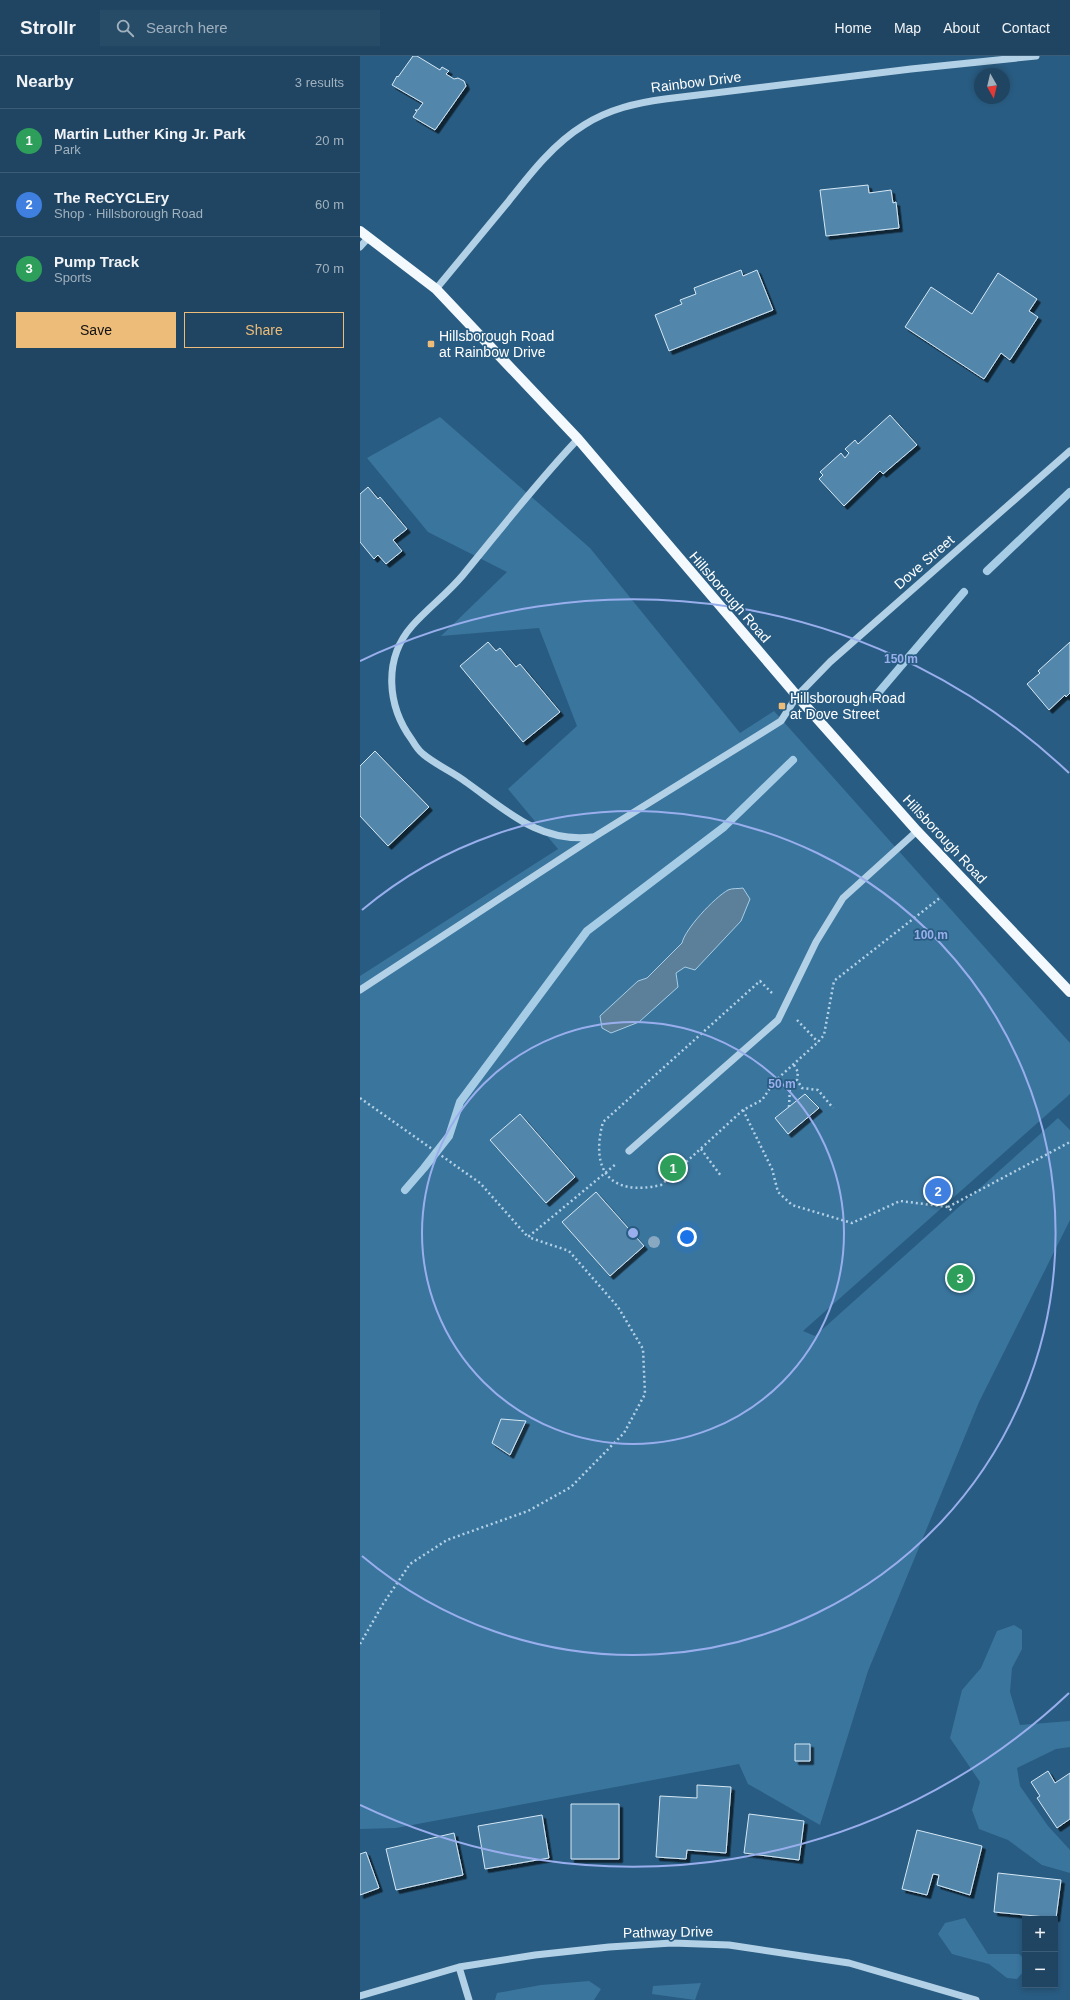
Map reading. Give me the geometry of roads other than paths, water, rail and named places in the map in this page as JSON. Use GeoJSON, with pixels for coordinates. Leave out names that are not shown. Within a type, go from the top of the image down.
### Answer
{"type":"FeatureCollection","features":[{"type":"Feature","properties":{"kind":"main road","name":"Hillsborough Road"},"geometry":{"type":"LineString","coordinates":[[360,231],[436,289],[578,439],[797,696],[917,831],[1070,992]]}},
{"type":"Feature","properties":{"kind":"street","name":"Rainbow Drive"},"geometry":{"type":"LineString","coordinates":[[436,289],[540,163],[565,138],[584,125],[609,112],[637,103],[658,100],[912,69],[1036,56]]}},
{"type":"Feature","properties":{"kind":"street"},"geometry":{"type":"LineString","coordinates":[[360,246],[369,237]]}},
{"type":"Feature","properties":{"kind":"street"},"geometry":{"type":"LineString","coordinates":[[578,439],[558,460],[449,592],[411,627],[395,652],[391,679],[394,706],[406,732],[422,754],[531,826],[550,835],[563,838],[594,837]]}},
{"type":"Feature","properties":{"kind":"street","name":"Dove Street"},"geometry":{"type":"LineString","coordinates":[[360,990],[594,837],[781,721],[797,696],[830,662],[1070,451]]}},
{"type":"Feature","properties":{"kind":"street"},"geometry":{"type":"LineString","coordinates":[[630,1151],[778,1020],[816,942],[843,898],[917,831]]}},
{"type":"Feature","properties":{"kind":"street","name":"Pathway Drive"},"geometry":{"type":"LineString","coordinates":[[360,1996],[459,1967],[535,1955],[609,1947],[672,1943],[729,1945],[848,1962],[976,2000]]}},
{"type":"Feature","properties":{"kind":"street"},"geometry":{"type":"LineString","coordinates":[[459,1967],[469,2000]]}},
{"type":"Feature","properties":{"kind":"waterway"},"geometry":{"type":"LineString","coordinates":[[987,571],[1070,492]]}},
{"type":"Feature","properties":{"kind":"waterway"},"geometry":{"type":"LineString","coordinates":[[873,699],[964,592]]}},
{"type":"Feature","properties":{"kind":"waterway"},"geometry":{"type":"LineString","coordinates":[[405,1190],[449,1136],[460,1102],[587,931],[724,827],[793,760]]}},
{"type":"Feature","properties":{"kind":"place","name":"Hillsborough Road at Rainbow Drive"},"geometry":{"type":"Point","coordinates":[431,344]}},
{"type":"Feature","properties":{"kind":"place","name":"Hillsborough Road at Dove Street"},"geometry":{"type":"Point","coordinates":[782,706]}},
{"type":"Feature","properties":{"kind":"place","name":"Martin Luther King Jr. Park"},"geometry":{"type":"Point","coordinates":[673,1168]}},
{"type":"Feature","properties":{"kind":"place","name":"The ReCYCLEry"},"geometry":{"type":"Point","coordinates":[938,1191]}},
{"type":"Feature","properties":{"kind":"place","name":"Pump Track"},"geometry":{"type":"Point","coordinates":[960,1278]}}]}
